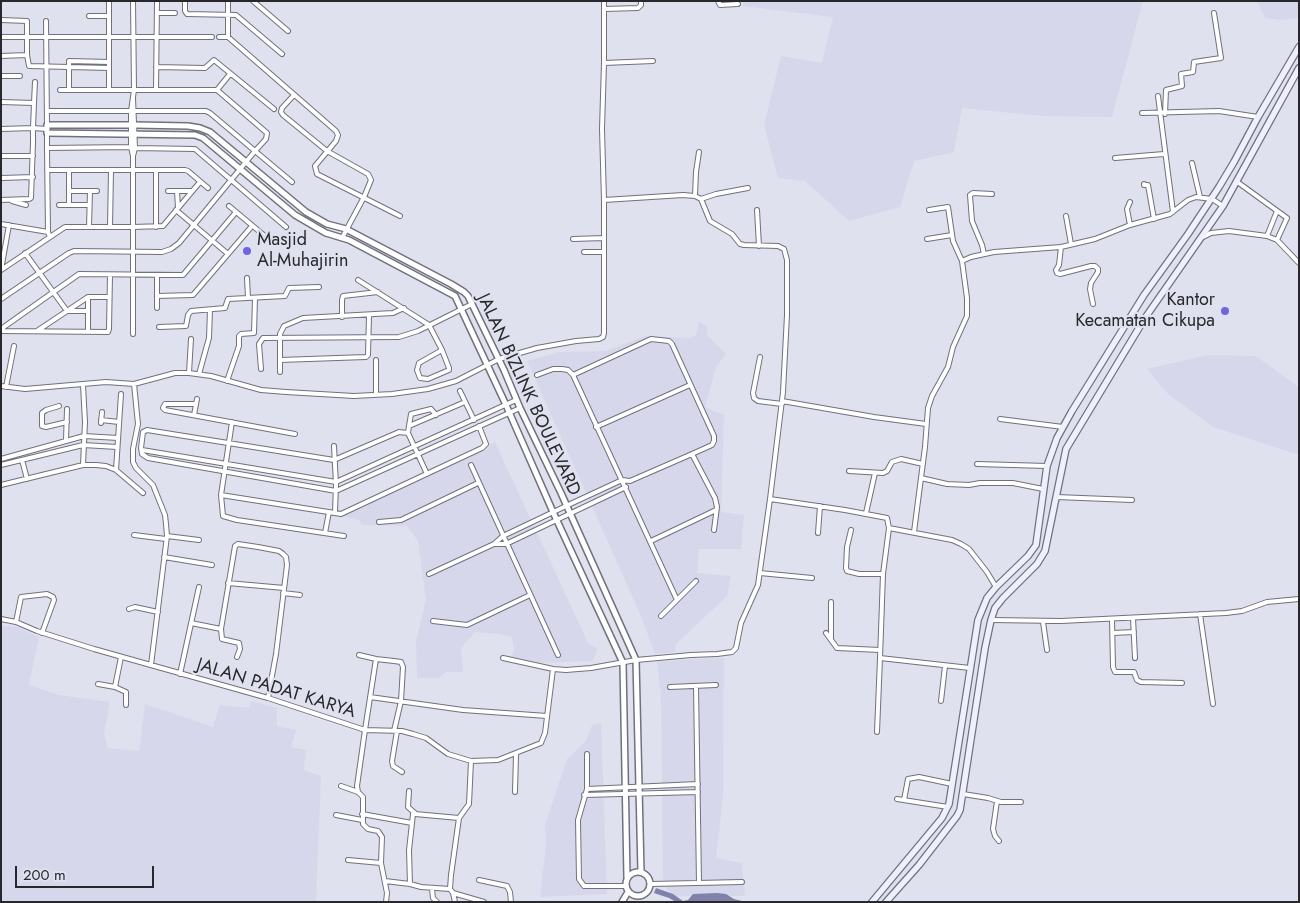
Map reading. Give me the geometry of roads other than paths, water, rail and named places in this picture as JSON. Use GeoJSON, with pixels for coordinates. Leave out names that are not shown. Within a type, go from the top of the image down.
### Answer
{"type":"FeatureCollection","features":[{"type":"Feature","properties":{"kind":"main road"},"geometry":{"type":"LineString","coordinates":[[872,902],[942,818],[948,807],[978,620],[987,598],[1036,546],[1047,466],[1063,427],[1139,303],[1212,199],[1299,47]]}},
{"type":"Feature","properties":{"kind":"main road"},"geometry":{"type":"LineString","coordinates":[[886,902],[957,816],[963,794],[991,620],[995,608],[1002,598],[1037,564],[1045,551],[1066,450],[1145,318],[1223,206],[1299,68]]}},
{"type":"Feature","properties":{"kind":"main road"},"geometry":{"type":"LineString","coordinates":[[967,696],[977,698]]}},
{"type":"Feature","properties":{"kind":"street"},"geometry":{"type":"LineString","coordinates":[[109,1],[109,90]]}},
{"type":"Feature","properties":{"kind":"street"},"geometry":{"type":"LineString","coordinates":[[133,1],[134,90],[131,102],[133,111],[133,334]]}},
{"type":"Feature","properties":{"kind":"street"},"geometry":{"type":"LineString","coordinates":[[156,90],[157,1]]}},
{"type":"Feature","properties":{"kind":"street"},"geometry":{"type":"LineString","coordinates":[[185,1],[185,11],[187,14],[237,15],[282,54]]}},
{"type":"Feature","properties":{"kind":"street"},"geometry":{"type":"LineString","coordinates":[[228,1],[228,37]]}},
{"type":"Feature","properties":{"kind":"street"},"geometry":{"type":"LineString","coordinates":[[253,1],[288,31]]}},
{"type":"Feature","properties":{"kind":"street"},"geometry":{"type":"LineString","coordinates":[[14,346],[4,386],[25,390],[119,382],[134,384],[174,373],[188,373],[261,390],[354,396],[428,389],[456,381],[499,360],[537,348],[603,337],[604,200],[602,129],[604,1]]}},
{"type":"Feature","properties":{"kind":"street"},"geometry":{"type":"LineString","coordinates":[[604,9],[638,8],[641,5],[641,1]]}},
{"type":"Feature","properties":{"kind":"street"},"geometry":{"type":"LineString","coordinates":[[718,1],[720,4],[738,4]]}},
{"type":"Feature","properties":{"kind":"street"},"geometry":{"type":"LineString","coordinates":[[157,13],[175,13]]}},
{"type":"Feature","properties":{"kind":"street"},"geometry":{"type":"LineString","coordinates":[[1162,114],[1166,90],[1182,86],[1181,74],[1193,72],[1194,62],[1220,58],[1214,13]]}},
{"type":"Feature","properties":{"kind":"street"},"geometry":{"type":"LineString","coordinates":[[89,16],[109,16]]}},
{"type":"Feature","properties":{"kind":"street"},"geometry":{"type":"LineString","coordinates":[[1,20],[26,20],[28,37],[27,56],[28,65],[30,66],[109,68]]}},
{"type":"Feature","properties":{"kind":"street"},"geometry":{"type":"LineString","coordinates":[[46,21],[48,232],[50,237]]}},
{"type":"Feature","properties":{"kind":"street"},"geometry":{"type":"LineString","coordinates":[[1,37],[212,37]]}},
{"type":"Feature","properties":{"kind":"street"},"geometry":{"type":"LineString","coordinates":[[219,37],[228,37],[336,131],[338,135],[336,141],[315,166],[317,174],[400,216]]}},
{"type":"Feature","properties":{"kind":"street"},"geometry":{"type":"LineString","coordinates":[[1,56],[27,56]]}},
{"type":"Feature","properties":{"kind":"street"},"geometry":{"type":"LineString","coordinates":[[156,66],[205,68],[214,60],[274,109]]}},
{"type":"Feature","properties":{"kind":"street"},"geometry":{"type":"LineString","coordinates":[[604,63],[653,60]]}},
{"type":"Feature","properties":{"kind":"street"},"geometry":{"type":"LineString","coordinates":[[69,90],[69,61],[109,62]]}},
{"type":"Feature","properties":{"kind":"street"},"geometry":{"type":"LineString","coordinates":[[217,90],[230,74]]}},
{"type":"Feature","properties":{"kind":"street"},"geometry":{"type":"LineString","coordinates":[[1,76],[20,76]]}},
{"type":"Feature","properties":{"kind":"street"},"geometry":{"type":"LineString","coordinates":[[1,200],[31,198],[35,82]]}},
{"type":"Feature","properties":{"kind":"street"},"geometry":{"type":"LineString","coordinates":[[1,299],[74,251],[162,252],[171,249],[179,244],[266,139],[267,133],[217,90],[60,90]]}},
{"type":"Feature","properties":{"kind":"street"},"geometry":{"type":"LineString","coordinates":[[294,95],[282,108],[281,112],[327,151],[368,174],[371,180],[342,238]]}},
{"type":"Feature","properties":{"kind":"street"},"geometry":{"type":"LineString","coordinates":[[1158,96],[1162,114],[1164,154],[1173,212]]}},
{"type":"Feature","properties":{"kind":"street"},"geometry":{"type":"LineString","coordinates":[[1,102],[34,103]]}},
{"type":"Feature","properties":{"kind":"street"},"geometry":{"type":"LineString","coordinates":[[47,111],[206,111],[292,182]]}},
{"type":"Feature","properties":{"kind":"street"},"geometry":{"type":"LineString","coordinates":[[1142,113],[1162,114],[1220,111],[1258,117]]}},
{"type":"Feature","properties":{"kind":"street","name":"JALAN BIZLINK BOULEVARD"},"geometry":{"type":"LineString","coordinates":[[47,129],[133,125],[200,128],[210,132],[306,212],[327,224],[346,229],[464,292],[472,304],[499,360],[636,660],[641,872]]}},
{"type":"Feature","properties":{"kind":"street"},"geometry":{"type":"LineString","coordinates":[[1,129],[47,129]]}},
{"type":"Feature","properties":{"kind":"street","name":"JALAN BIZLINK BOULEVARD"},"geometry":{"type":"LineString","coordinates":[[47,129],[133,134],[195,135],[203,138],[296,214],[326,233],[342,238],[455,296],[510,413],[556,519],[618,648],[623,663],[627,878]]}},
{"type":"Feature","properties":{"kind":"street"},"geometry":{"type":"LineString","coordinates":[[47,148],[192,147],[286,227]]}},
{"type":"Feature","properties":{"kind":"street"},"geometry":{"type":"LineString","coordinates":[[695,196],[699,152]]}},
{"type":"Feature","properties":{"kind":"street"},"geometry":{"type":"LineString","coordinates":[[1115,158],[1164,154]]}},
{"type":"Feature","properties":{"kind":"street"},"geometry":{"type":"LineString","coordinates":[[1,156],[33,156]]}},
{"type":"Feature","properties":{"kind":"street"},"geometry":{"type":"LineString","coordinates":[[1192,163],[1200,197]]}},
{"type":"Feature","properties":{"kind":"street"},"geometry":{"type":"LineString","coordinates":[[47,170],[185,170],[208,188]]}},
{"type":"Feature","properties":{"kind":"street"},"geometry":{"type":"LineString","coordinates":[[69,170],[69,205]]}},
{"type":"Feature","properties":{"kind":"street"},"geometry":{"type":"LineString","coordinates":[[110,227],[111,170]]}},
{"type":"Feature","properties":{"kind":"street"},"geometry":{"type":"LineString","coordinates":[[156,170],[156,227]]}},
{"type":"Feature","properties":{"kind":"street"},"geometry":{"type":"LineString","coordinates":[[1,178],[33,177]]}},
{"type":"Feature","properties":{"kind":"street"},"geometry":{"type":"LineString","coordinates":[[1236,181],[1287,218],[1277,240]]}},
{"type":"Feature","properties":{"kind":"street"},"geometry":{"type":"LineString","coordinates":[[1,270],[65,227],[163,226],[200,182]]}},
{"type":"Feature","properties":{"kind":"street"},"geometry":{"type":"LineString","coordinates":[[1144,184],[1144,186],[1148,185],[1154,219]]}},
{"type":"Feature","properties":{"kind":"street"},"geometry":{"type":"LineString","coordinates":[[701,200],[716,194],[748,188]]}},
{"type":"Feature","properties":{"kind":"street"},"geometry":{"type":"LineString","coordinates":[[69,191],[97,191]]}},
{"type":"Feature","properties":{"kind":"street"},"geometry":{"type":"LineString","coordinates":[[89,227],[90,191]]}},
{"type":"Feature","properties":{"kind":"street"},"geometry":{"type":"LineString","coordinates":[[168,191],[192,191]]}},
{"type":"Feature","properties":{"kind":"street"},"geometry":{"type":"LineString","coordinates":[[177,191],[177,209],[228,254]]}},
{"type":"Feature","properties":{"kind":"street"},"geometry":{"type":"LineString","coordinates":[[984,254],[972,221],[970,195],[973,193],[992,194]]}},
{"type":"Feature","properties":{"kind":"street"},"geometry":{"type":"LineString","coordinates":[[503,658],[553,669],[591,668],[636,660],[732,652],[736,648],[741,623],[758,585],[782,402],[787,315],[786,253],[784,249],[778,246],[740,244],[732,234],[710,221],[701,200],[695,196],[683,195],[604,200]]}},
{"type":"Feature","properties":{"kind":"street"},"geometry":{"type":"LineString","coordinates":[[962,261],[984,254],[1061,246],[1114,233],[1130,225],[1173,212],[1188,200],[1200,197],[1212,199],[1223,206]]}},
{"type":"Feature","properties":{"kind":"street"},"geometry":{"type":"LineString","coordinates":[[9,200],[26,205]]}},
{"type":"Feature","properties":{"kind":"street"},"geometry":{"type":"LineString","coordinates":[[1130,202],[1127,209],[1130,225]]}},
{"type":"Feature","properties":{"kind":"street"},"geometry":{"type":"LineString","coordinates":[[59,205],[90,205]]}},
{"type":"Feature","properties":{"kind":"street"},"geometry":{"type":"LineString","coordinates":[[229,206],[272,242]]}},
{"type":"Feature","properties":{"kind":"street"},"geometry":{"type":"LineString","coordinates":[[914,532],[928,408],[932,396],[948,367],[953,347],[967,316],[967,298],[962,261],[952,235],[948,207],[929,210]]}},
{"type":"Feature","properties":{"kind":"street"},"geometry":{"type":"LineString","coordinates":[[757,210],[759,246]]}},
{"type":"Feature","properties":{"kind":"street"},"geometry":{"type":"LineString","coordinates":[[1267,236],[1277,211]]}},
{"type":"Feature","properties":{"kind":"street"},"geometry":{"type":"LineString","coordinates":[[1,330],[79,274],[183,275],[236,212]]}},
{"type":"Feature","properties":{"kind":"street"},"geometry":{"type":"LineString","coordinates":[[1066,216],[1071,244]]}},
{"type":"Feature","properties":{"kind":"street"},"geometry":{"type":"LineString","coordinates":[[1,224],[48,232]]}},
{"type":"Feature","properties":{"kind":"street"},"geometry":{"type":"LineString","coordinates":[[1,270],[9,225]]}},
{"type":"Feature","properties":{"kind":"street"},"geometry":{"type":"LineString","coordinates":[[157,296],[193,295],[252,226]]}},
{"type":"Feature","properties":{"kind":"street"},"geometry":{"type":"LineString","coordinates":[[1201,238],[1211,233],[1229,232],[1267,236],[1277,240],[1299,263]]}},
{"type":"Feature","properties":{"kind":"street"},"geometry":{"type":"LineString","coordinates":[[927,239],[952,235]]}},
{"type":"Feature","properties":{"kind":"street"},"geometry":{"type":"LineString","coordinates":[[573,239],[604,238]]}},
{"type":"Feature","properties":{"kind":"street"},"geometry":{"type":"LineString","coordinates":[[1061,246],[1059,265],[1056,270],[1057,274],[1091,266],[1095,266],[1098,269],[1096,276],[1090,284],[1093,304]]}},
{"type":"Feature","properties":{"kind":"street"},"geometry":{"type":"LineString","coordinates":[[584,252],[604,252]]}},
{"type":"Feature","properties":{"kind":"street"},"geometry":{"type":"LineString","coordinates":[[25,253],[67,311]]}},
{"type":"Feature","properties":{"kind":"street"},"geometry":{"type":"LineString","coordinates":[[1,330],[109,332],[110,275]]}},
{"type":"Feature","properties":{"kind":"street"},"geometry":{"type":"LineString","coordinates":[[156,275],[157,308]]}},
{"type":"Feature","properties":{"kind":"street"},"geometry":{"type":"LineString","coordinates":[[248,278],[248,298]]}},
{"type":"Feature","properties":{"kind":"street"},"geometry":{"type":"LineString","coordinates":[[358,280],[429,325],[442,350],[449,370],[428,379],[420,378],[418,365],[442,350]]}},
{"type":"Feature","properties":{"kind":"street"},"geometry":{"type":"LineString","coordinates":[[159,327],[186,326],[188,315],[191,311],[226,308],[228,299],[285,296],[289,288],[319,286]]}},
{"type":"Feature","properties":{"kind":"street"},"geometry":{"type":"LineString","coordinates":[[342,317],[343,296],[378,292]]}},
{"type":"Feature","properties":{"kind":"street"},"geometry":{"type":"LineString","coordinates":[[36,332],[88,297],[109,297]]}},
{"type":"Feature","properties":{"kind":"street"},"geometry":{"type":"LineString","coordinates":[[88,297],[88,332]]}},
{"type":"Feature","properties":{"kind":"street"},"geometry":{"type":"LineString","coordinates":[[228,381],[241,334],[254,333],[255,298]]}},
{"type":"Feature","properties":{"kind":"street"},"geometry":{"type":"LineString","coordinates":[[261,369],[260,341],[263,338],[399,337],[418,331],[472,304]]}},
{"type":"Feature","properties":{"kind":"street"},"geometry":{"type":"LineString","coordinates":[[280,372],[280,338],[282,328],[298,320],[369,316],[393,313],[404,308]]}},
{"type":"Feature","properties":{"kind":"street"},"geometry":{"type":"LineString","coordinates":[[198,374],[210,334],[210,310]]}},
{"type":"Feature","properties":{"kind":"street"},"geometry":{"type":"LineString","coordinates":[[67,311],[88,311]]}},
{"type":"Feature","properties":{"kind":"street"},"geometry":{"type":"LineString","coordinates":[[280,360],[366,358],[368,355],[369,316]]}},
{"type":"Feature","properties":{"kind":"street"},"geometry":{"type":"LineString","coordinates":[[188,373],[191,339]]}},
{"type":"Feature","properties":{"kind":"street"},"geometry":{"type":"LineString","coordinates":[[429,574],[494,544],[503,536],[553,512],[622,480],[630,481],[692,454],[712,445],[714,441],[714,436],[669,341],[651,339],[573,375]]}},
{"type":"Feature","properties":{"kind":"street"},"geometry":{"type":"LineString","coordinates":[[760,357],[753,393],[754,398],[758,401],[782,402],[926,424]]}},
{"type":"Feature","properties":{"kind":"street"},"geometry":{"type":"LineString","coordinates":[[376,360],[376,394]]}},
{"type":"Feature","properties":{"kind":"street"},"geometry":{"type":"LineString","coordinates":[[537,375],[553,369],[568,370],[573,375],[677,600]]}},
{"type":"Feature","properties":{"kind":"street"},"geometry":{"type":"LineString","coordinates":[[83,384],[85,414],[83,465]]}},
{"type":"Feature","properties":{"kind":"street"},"geometry":{"type":"LineString","coordinates":[[134,384],[138,424],[132,459],[136,468],[153,485],[165,515],[167,537],[151,665]]}},
{"type":"Feature","properties":{"kind":"street"},"geometry":{"type":"LineString","coordinates":[[596,427],[690,385]]}},
{"type":"Feature","properties":{"kind":"street"},"geometry":{"type":"LineString","coordinates":[[460,391],[474,420]]}},
{"type":"Feature","properties":{"kind":"street"},"geometry":{"type":"LineString","coordinates":[[116,470],[121,394]]}},
{"type":"Feature","properties":{"kind":"street"},"geometry":{"type":"LineString","coordinates":[[142,450],[226,468],[336,486],[417,451],[516,400]]}},
{"type":"Feature","properties":{"kind":"street"},"geometry":{"type":"LineString","coordinates":[[194,415],[197,402],[165,404],[163,407],[165,410],[295,434]]}},
{"type":"Feature","properties":{"kind":"street"},"geometry":{"type":"LineString","coordinates":[[410,426],[465,402]]}},
{"type":"Feature","properties":{"kind":"street"},"geometry":{"type":"LineString","coordinates":[[59,406],[42,413],[42,426],[46,427],[67,422]]}},
{"type":"Feature","properties":{"kind":"street"},"geometry":{"type":"LineString","coordinates":[[408,433],[399,432],[334,460],[147,430],[143,432],[142,454],[145,458],[226,468],[336,486],[520,408]]}},
{"type":"Feature","properties":{"kind":"street"},"geometry":{"type":"LineString","coordinates":[[66,440],[67,409]]}},
{"type":"Feature","properties":{"kind":"street"},"geometry":{"type":"LineString","coordinates":[[427,474],[408,433],[411,414],[431,409],[436,415]]}},
{"type":"Feature","properties":{"kind":"street"},"geometry":{"type":"LineString","coordinates":[[102,412],[101,421],[119,422]]}},
{"type":"Feature","properties":{"kind":"street"},"geometry":{"type":"LineString","coordinates":[[1000,419],[1063,427]]}},
{"type":"Feature","properties":{"kind":"street"},"geometry":{"type":"LineString","coordinates":[[232,422],[221,495],[224,516],[237,520],[344,536]]}},
{"type":"Feature","properties":{"kind":"street"},"geometry":{"type":"LineString","coordinates":[[221,495],[344,513],[482,448],[486,444],[479,426]]}},
{"type":"Feature","properties":{"kind":"street"},"geometry":{"type":"LineString","coordinates":[[1,459],[84,436],[118,438]]}},
{"type":"Feature","properties":{"kind":"street"},"geometry":{"type":"LineString","coordinates":[[1,465],[83,446],[117,447]]}},
{"type":"Feature","properties":{"kind":"street"},"geometry":{"type":"LineString","coordinates":[[334,446],[335,513]]}},
{"type":"Feature","properties":{"kind":"street"},"geometry":{"type":"LineString","coordinates":[[692,454],[715,498],[714,530]]}},
{"type":"Feature","properties":{"kind":"street"},"geometry":{"type":"LineString","coordinates":[[15,456],[16,462]]}},
{"type":"Feature","properties":{"kind":"street"},"geometry":{"type":"LineString","coordinates":[[849,470],[883,473],[887,472],[892,462],[901,459],[923,464]]}},
{"type":"Feature","properties":{"kind":"street"},"geometry":{"type":"LineString","coordinates":[[22,460],[27,479]]}},
{"type":"Feature","properties":{"kind":"street"},"geometry":{"type":"LineString","coordinates":[[977,464],[1047,466]]}},
{"type":"Feature","properties":{"kind":"street"},"geometry":{"type":"LineString","coordinates":[[1,485],[83,465],[106,466],[116,470],[143,493]]}},
{"type":"Feature","properties":{"kind":"street"},"geometry":{"type":"LineString","coordinates":[[471,465],[558,655]]}},
{"type":"Feature","properties":{"kind":"street"},"geometry":{"type":"LineString","coordinates":[[866,513],[875,473]]}},
{"type":"Feature","properties":{"kind":"street"},"geometry":{"type":"LineString","coordinates":[[921,478],[947,484],[1013,484],[1043,488]]}},
{"type":"Feature","properties":{"kind":"street"},"geometry":{"type":"LineString","coordinates":[[494,544],[506,544],[626,487],[630,481]]}},
{"type":"Feature","properties":{"kind":"street"},"geometry":{"type":"LineString","coordinates":[[380,522],[401,520],[478,483]]}},
{"type":"Feature","properties":{"kind":"street"},"geometry":{"type":"LineString","coordinates":[[1056,497],[1132,500]]}},
{"type":"Feature","properties":{"kind":"street"},"geometry":{"type":"LineString","coordinates":[[770,499],[866,513],[886,518],[889,523],[890,528],[883,574],[877,732]]}},
{"type":"Feature","properties":{"kind":"street"},"geometry":{"type":"LineString","coordinates":[[818,533],[820,506]]}},
{"type":"Feature","properties":{"kind":"street"},"geometry":{"type":"LineString","coordinates":[[651,541],[716,510]]}},
{"type":"Feature","properties":{"kind":"street"},"geometry":{"type":"LineString","coordinates":[[325,533],[329,512]]}},
{"type":"Feature","properties":{"kind":"street"},"geometry":{"type":"LineString","coordinates":[[890,528],[952,540],[968,549],[987,572],[996,587]]}},
{"type":"Feature","properties":{"kind":"street"},"geometry":{"type":"LineString","coordinates":[[851,530],[847,547],[847,571],[859,574],[883,574]]}},
{"type":"Feature","properties":{"kind":"street"},"geometry":{"type":"LineString","coordinates":[[134,535],[199,540]]}},
{"type":"Feature","properties":{"kind":"street"},"geometry":{"type":"LineString","coordinates":[[237,658],[240,649],[238,643],[222,639],[221,629],[234,549],[238,544],[279,551],[286,557],[287,565],[275,661],[268,698]]}},
{"type":"Feature","properties":{"kind":"street"},"geometry":{"type":"LineString","coordinates":[[164,557],[212,565]]}},
{"type":"Feature","properties":{"kind":"street"},"geometry":{"type":"LineString","coordinates":[[760,573],[812,578]]}},
{"type":"Feature","properties":{"kind":"street"},"geometry":{"type":"LineString","coordinates":[[661,616],[696,581]]}},
{"type":"Feature","properties":{"kind":"street"},"geometry":{"type":"LineString","coordinates":[[228,584],[284,588]]}},
{"type":"Feature","properties":{"kind":"street"},"geometry":{"type":"LineString","coordinates":[[180,674],[199,587]]}},
{"type":"Feature","properties":{"kind":"street"},"geometry":{"type":"LineString","coordinates":[[283,593],[300,595]]}},
{"type":"Feature","properties":{"kind":"street"},"geometry":{"type":"LineString","coordinates":[[16,622],[21,597],[47,594],[53,597],[54,600],[42,632]]}},
{"type":"Feature","properties":{"kind":"street"},"geometry":{"type":"LineString","coordinates":[[433,621],[467,625],[530,595]]}},
{"type":"Feature","properties":{"kind":"street"},"geometry":{"type":"LineString","coordinates":[[991,620],[1043,622],[1200,614],[1242,611],[1267,602],[1299,599]]}},
{"type":"Feature","properties":{"kind":"street"},"geometry":{"type":"LineString","coordinates":[[831,602],[832,641]]}},
{"type":"Feature","properties":{"kind":"street"},"geometry":{"type":"LineString","coordinates":[[128,609],[135,607],[158,612]]}},
{"type":"Feature","properties":{"kind":"street"},"geometry":{"type":"LineString","coordinates":[[1200,614],[1213,704]]}},
{"type":"Feature","properties":{"kind":"street"},"geometry":{"type":"LineString","coordinates":[[1133,618],[1135,658]]}},
{"type":"Feature","properties":{"kind":"street","name":"JALAN PADAT KARYA"},"geometry":{"type":"LineString","coordinates":[[1,619],[16,622],[42,632],[180,674],[268,698],[365,730],[357,783],[358,792],[363,797],[362,820]]}},
{"type":"Feature","properties":{"kind":"street"},"geometry":{"type":"LineString","coordinates":[[1112,619],[1113,667],[1115,672],[1134,672],[1137,680],[1144,683],[1182,683]]}},
{"type":"Feature","properties":{"kind":"street"},"geometry":{"type":"LineString","coordinates":[[191,622],[221,629]]}},
{"type":"Feature","properties":{"kind":"street"},"geometry":{"type":"LineString","coordinates":[[1043,622],[1047,650]]}},
{"type":"Feature","properties":{"kind":"street"},"geometry":{"type":"LineString","coordinates":[[1113,633],[1134,632]]}},
{"type":"Feature","properties":{"kind":"street"},"geometry":{"type":"LineString","coordinates":[[826,633],[834,646],[839,649],[880,650]]}},
{"type":"Feature","properties":{"kind":"street"},"geometry":{"type":"LineString","coordinates":[[618,648],[628,643]]}},
{"type":"Feature","properties":{"kind":"street"},"geometry":{"type":"LineString","coordinates":[[359,655],[401,662],[403,671],[402,701],[392,761],[393,766],[402,772]]}},
{"type":"Feature","properties":{"kind":"street"},"geometry":{"type":"LineString","coordinates":[[115,687],[121,656]]}},
{"type":"Feature","properties":{"kind":"street"},"geometry":{"type":"LineString","coordinates":[[880,658],[970,668]]}},
{"type":"Feature","properties":{"kind":"street"},"geometry":{"type":"LineString","coordinates":[[376,659],[365,730],[396,731],[414,734],[426,738],[448,754],[471,761],[498,760],[541,743],[544,737],[553,669]]}},
{"type":"Feature","properties":{"kind":"street"},"geometry":{"type":"LineString","coordinates":[[941,701],[944,666]]}},
{"type":"Feature","properties":{"kind":"street"},"geometry":{"type":"LineString","coordinates":[[624,677],[637,676]]}},
{"type":"Feature","properties":{"kind":"street"},"geometry":{"type":"LineString","coordinates":[[98,684],[115,687],[126,692],[126,705]]}},
{"type":"Feature","properties":{"kind":"street"},"geometry":{"type":"LineString","coordinates":[[670,687],[716,685]]}},
{"type":"Feature","properties":{"kind":"street"},"geometry":{"type":"LineString","coordinates":[[696,686],[699,883]]}},
{"type":"Feature","properties":{"kind":"street"},"geometry":{"type":"LineString","coordinates":[[370,697],[463,710],[547,716]]}},
{"type":"Feature","properties":{"kind":"street"},"geometry":{"type":"LineString","coordinates":[[515,792],[516,754]]}},
{"type":"Feature","properties":{"kind":"street"},"geometry":{"type":"LineString","coordinates":[[587,754],[587,789],[578,820],[579,879],[584,886],[627,889],[637,896]]}},
{"type":"Feature","properties":{"kind":"street"},"geometry":{"type":"LineString","coordinates":[[455,902],[451,876],[459,818],[465,812],[468,804],[471,761]]}},
{"type":"Feature","properties":{"kind":"street"},"geometry":{"type":"LineString","coordinates":[[904,800],[908,779],[919,777],[952,784]]}},
{"type":"Feature","properties":{"kind":"street"},"geometry":{"type":"LineString","coordinates":[[584,796],[626,791],[639,787],[698,784]]}},
{"type":"Feature","properties":{"kind":"street"},"geometry":{"type":"LineString","coordinates":[[340,786],[358,792]]}},
{"type":"Feature","properties":{"kind":"street"},"geometry":{"type":"LineString","coordinates":[[587,789],[626,791],[640,794],[698,792]]}},
{"type":"Feature","properties":{"kind":"street"},"geometry":{"type":"LineString","coordinates":[[409,791],[408,807],[416,814],[459,818]]}},
{"type":"Feature","properties":{"kind":"street"},"geometry":{"type":"LineString","coordinates":[[963,794],[997,801],[1021,802]]}},
{"type":"Feature","properties":{"kind":"street"},"geometry":{"type":"LineString","coordinates":[[896,799],[948,807]]}},
{"type":"Feature","properties":{"kind":"street"},"geometry":{"type":"LineString","coordinates":[[997,801],[993,829],[999,841]]}},
{"type":"Feature","properties":{"kind":"street"},"geometry":{"type":"LineString","coordinates":[[362,814],[412,823]]}},
{"type":"Feature","properties":{"kind":"street"},"geometry":{"type":"LineString","coordinates":[[410,884],[409,850],[413,814],[416,814]]}},
{"type":"Feature","properties":{"kind":"street"},"geometry":{"type":"LineString","coordinates":[[336,815],[362,820],[365,827],[378,831],[380,834],[381,863],[386,881],[386,902]]}},
{"type":"Feature","properties":{"kind":"street"},"geometry":{"type":"LineString","coordinates":[[348,860],[381,863]]}},
{"type":"Feature","properties":{"kind":"street"},"geometry":{"type":"LineString","coordinates":[[622,902],[627,889],[627,878],[631,873],[641,872],[649,878],[650,884],[646,893],[637,896],[634,902]]}},
{"type":"Feature","properties":{"kind":"street"},"geometry":{"type":"LineString","coordinates":[[479,880],[508,886],[510,902]]}},
{"type":"Feature","properties":{"kind":"street"},"geometry":{"type":"LineString","coordinates":[[386,881],[452,891],[484,902]]}},
{"type":"Feature","properties":{"kind":"street"},"geometry":{"type":"LineString","coordinates":[[650,884],[742,882]]}},
{"type":"Feature","properties":{"kind":"street"},"geometry":{"type":"LineString","coordinates":[[432,889],[433,899],[437,902]]}},
{"type":"Feature","properties":{"kind":"water"},"geometry":{"type":"Polygon","coordinates":[[[656,888],[673,894],[683,901],[688,900],[693,894],[717,893],[726,894],[734,899],[746,902],[676,902],[654,893],[656,888]]]}},
{"type":"Feature","properties":{"kind":"place","name":"Masjid Al-Muhajirin"},"geometry":{"type":"Point","coordinates":[247,251]}},
{"type":"Feature","properties":{"kind":"place","name":"Kantor Kecamatan Cikupa"},"geometry":{"type":"Point","coordinates":[1225,311]}}]}
